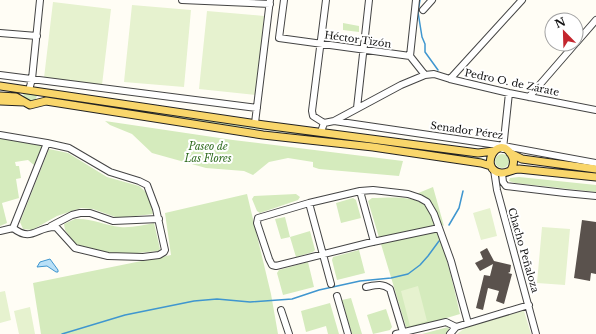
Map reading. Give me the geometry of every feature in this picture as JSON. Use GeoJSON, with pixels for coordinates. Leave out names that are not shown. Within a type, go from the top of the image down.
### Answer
{"type":"FeatureCollection","features":[{"type":"Feature","properties":{"kind":"main road"},"geometry":{"type":"LineString","coordinates":[[0,86],[255,123],[478,153],[494,151],[504,147],[510,153],[522,159],[596,169]]}},
{"type":"Feature","properties":{"kind":"main road"},"geometry":{"type":"LineString","coordinates":[[20,89],[19,94],[23,101]]}},
{"type":"Feature","properties":{"kind":"main road"},"geometry":{"type":"LineString","coordinates":[[37,103],[41,96],[41,92]]}},
{"type":"Feature","properties":{"kind":"main road"},"geometry":{"type":"LineString","coordinates":[[0,96],[16,97],[30,105],[46,101],[263,134],[481,162],[502,173],[519,169],[596,177]]}},
{"type":"Feature","properties":{"kind":"main road"},"geometry":{"type":"LineString","coordinates":[[0,101],[23,101]]}},
{"type":"Feature","properties":{"kind":"main road"},"geometry":{"type":"LineString","coordinates":[[493,168],[490,158],[494,151]]}},
{"type":"Feature","properties":{"kind":"main road"},"geometry":{"type":"LineString","coordinates":[[510,153],[514,162],[511,170]]}},
{"type":"Feature","properties":{"kind":"street"},"geometry":{"type":"LineString","coordinates":[[29,90],[32,79],[40,0]]}},
{"type":"Feature","properties":{"kind":"street"},"geometry":{"type":"LineString","coordinates":[[182,0],[270,2],[255,123]]}},
{"type":"Feature","properties":{"kind":"street","name":"Héctor Tizón"},"geometry":{"type":"LineString","coordinates":[[284,0],[279,38],[410,56]]}},
{"type":"Feature","properties":{"kind":"street"},"geometry":{"type":"LineString","coordinates":[[326,0],[312,111],[313,116],[324,123],[334,121],[401,85],[425,75],[410,56],[416,0]]}},
{"type":"Feature","properties":{"kind":"street"},"geometry":{"type":"LineString","coordinates":[[357,108],[369,0]]}},
{"type":"Feature","properties":{"kind":"street"},"geometry":{"type":"LineString","coordinates":[[423,10],[432,0]]}},
{"type":"Feature","properties":{"kind":"street"},"geometry":{"type":"LineString","coordinates":[[450,79],[522,0]]}},
{"type":"Feature","properties":{"kind":"street"},"geometry":{"type":"LineString","coordinates":[[584,34],[596,20]]}},
{"type":"Feature","properties":{"kind":"street"},"geometry":{"type":"LineString","coordinates":[[0,33],[37,36]]}},
{"type":"Feature","properties":{"kind":"street"},"geometry":{"type":"LineString","coordinates":[[529,96],[569,52]]}},
{"type":"Feature","properties":{"kind":"street","name":"Pedro O. de Zárate"},"geometry":{"type":"LineString","coordinates":[[425,75],[434,74],[509,93],[596,110]]}},
{"type":"Feature","properties":{"kind":"street"},"geometry":{"type":"LineString","coordinates":[[0,75],[257,108]]}},
{"type":"Feature","properties":{"kind":"street"},"geometry":{"type":"LineString","coordinates":[[504,147],[509,93]]}},
{"type":"Feature","properties":{"kind":"street","name":"Senador Pérez"},"geometry":{"type":"LineString","coordinates":[[334,121],[504,147],[596,163]]}},
{"type":"Feature","properties":{"kind":"street"},"geometry":{"type":"LineString","coordinates":[[321,132],[324,123]]}},
{"type":"Feature","properties":{"kind":"street"},"geometry":{"type":"LineString","coordinates":[[0,135],[69,148],[110,172],[147,185],[159,219],[165,250],[159,255],[143,257],[108,256],[75,248],[56,227],[51,227]]}},
{"type":"Feature","properties":{"kind":"street"},"geometry":{"type":"LineString","coordinates":[[13,228],[47,143]]}},
{"type":"Feature","properties":{"kind":"street","name":"Chacho Peñaloza"},"geometry":{"type":"LineString","coordinates":[[493,168],[497,190],[536,334]]}},
{"type":"Feature","properties":{"kind":"street"},"geometry":{"type":"LineString","coordinates":[[502,173],[503,182],[506,186],[596,196]]}},
{"type":"Feature","properties":{"kind":"street"},"geometry":{"type":"LineString","coordinates":[[439,228],[276,266],[272,265],[269,259],[257,223],[258,218],[309,203],[360,191],[373,190],[408,194],[420,198],[427,202],[430,206],[439,228],[451,261],[468,323]]}},
{"type":"Feature","properties":{"kind":"street"},"geometry":{"type":"LineString","coordinates":[[360,191],[374,242]]}},
{"type":"Feature","properties":{"kind":"street"},"geometry":{"type":"LineString","coordinates":[[309,203],[331,284]]}},
{"type":"Feature","properties":{"kind":"street"},"geometry":{"type":"LineString","coordinates":[[0,231],[13,228],[23,235],[31,234],[51,227],[72,215],[80,213],[90,213],[113,221],[159,219]]}},
{"type":"Feature","properties":{"kind":"street"},"geometry":{"type":"LineString","coordinates":[[366,287],[380,284],[390,289],[403,332]]}},
{"type":"Feature","properties":{"kind":"street"},"geometry":{"type":"LineString","coordinates":[[337,296],[348,334]]}},
{"type":"Feature","properties":{"kind":"street"},"geometry":{"type":"LineString","coordinates":[[450,334],[456,327],[529,305]]}},
{"type":"Feature","properties":{"kind":"street"},"geometry":{"type":"LineString","coordinates":[[281,310],[289,334]]}},
{"type":"Feature","properties":{"kind":"street"},"geometry":{"type":"LineString","coordinates":[[396,334],[446,322],[456,327]]}},
{"type":"Feature","properties":{"kind":"green space"},"geometry":{"type":"Polygon","coordinates":[[[53,2],[111,9],[102,85],[44,78],[53,2]]]}},
{"type":"Feature","properties":{"kind":"green space"},"geometry":{"type":"Polygon","coordinates":[[[132,5],[191,10],[184,87],[124,82],[132,5]]]}},
{"type":"Feature","properties":{"kind":"green space"},"geometry":{"type":"Polygon","coordinates":[[[207,11],[264,16],[256,95],[199,89],[207,11]]]}},
{"type":"Feature","properties":{"kind":"green space"},"geometry":{"type":"Polygon","coordinates":[[[343,23],[359,26],[359,32],[343,30],[343,23]]]}},
{"type":"Feature","properties":{"kind":"green space"},"geometry":{"type":"Polygon","coordinates":[[[23,93],[37,95],[36,99],[30,102],[24,98],[23,93]]]}},
{"type":"Feature","properties":{"kind":"green space"},"geometry":{"type":"Polygon","coordinates":[[[45,96],[209,121],[337,137],[486,159],[472,159],[338,139],[210,123],[45,98],[45,96]]]}},
{"type":"Feature","properties":{"kind":"green space","name":"Paseo de Las Flores"},"geometry":{"type":"Polygon","coordinates":[[[105,121],[233,140],[403,161],[399,176],[319,169],[313,167],[313,162],[288,158],[269,162],[253,175],[244,171],[206,168],[152,153],[132,134],[110,125],[105,121]]]}},
{"type":"Feature","properties":{"kind":"green space"},"geometry":{"type":"Polygon","coordinates":[[[0,138],[43,146],[35,166],[28,160],[15,162],[16,166],[19,166],[21,178],[16,179],[19,198],[2,203],[7,223],[0,226],[0,138]]]}},
{"type":"Feature","properties":{"kind":"green space"},"geometry":{"type":"Polygon","coordinates":[[[49,149],[68,153],[107,177],[139,186],[148,194],[153,214],[118,218],[93,209],[81,208],[57,216],[32,230],[23,229],[20,222],[49,149]]]}},
{"type":"Feature","properties":{"kind":"green space"},"geometry":{"type":"Polygon","coordinates":[[[499,154],[505,154],[509,158],[509,164],[505,168],[499,168],[495,164],[495,158],[499,154]]]}},
{"type":"Feature","properties":{"kind":"green space"},"geometry":{"type":"Polygon","coordinates":[[[519,177],[596,185],[596,192],[515,183],[509,181],[510,178],[519,177]]]}},
{"type":"Feature","properties":{"kind":"green space"},"geometry":{"type":"Polygon","coordinates":[[[433,187],[444,226],[441,224],[434,206],[427,198],[416,194],[433,187]]]}},
{"type":"Feature","properties":{"kind":"green space"},"geometry":{"type":"Polygon","coordinates":[[[247,194],[271,294],[278,334],[41,334],[33,283],[171,255],[165,213],[247,194]]]}},
{"type":"Feature","properties":{"kind":"green space"},"geometry":{"type":"Polygon","coordinates":[[[296,194],[300,197],[298,200],[260,213],[257,211],[252,199],[254,196],[296,194]]]}},
{"type":"Feature","properties":{"kind":"green space"},"geometry":{"type":"Polygon","coordinates":[[[353,198],[356,200],[361,218],[341,223],[336,203],[353,198]]]}},
{"type":"Feature","properties":{"kind":"green space"},"geometry":{"type":"Polygon","coordinates":[[[372,198],[406,198],[424,204],[435,222],[455,290],[460,314],[410,329],[406,327],[368,201],[372,198]]]}},
{"type":"Feature","properties":{"kind":"green space"},"geometry":{"type":"Polygon","coordinates":[[[490,208],[497,236],[481,240],[473,213],[490,208]]]}},
{"type":"Feature","properties":{"kind":"green space"},"geometry":{"type":"Polygon","coordinates":[[[285,217],[290,237],[281,239],[275,219],[285,217]]]}},
{"type":"Feature","properties":{"kind":"green space"},"geometry":{"type":"Polygon","coordinates":[[[75,219],[120,227],[133,227],[154,223],[160,249],[158,251],[127,254],[109,253],[75,244],[65,230],[64,224],[75,219]]]}},
{"type":"Feature","properties":{"kind":"green space"},"geometry":{"type":"Polygon","coordinates":[[[542,227],[570,229],[565,285],[537,283],[542,227]]]}},
{"type":"Feature","properties":{"kind":"green space"},"geometry":{"type":"Polygon","coordinates":[[[310,231],[315,250],[296,257],[290,237],[310,231]]]}},
{"type":"Feature","properties":{"kind":"green space"},"geometry":{"type":"Polygon","coordinates":[[[359,250],[365,273],[337,280],[332,260],[333,257],[359,250]]]}},
{"type":"Feature","properties":{"kind":"green space"},"geometry":{"type":"Polygon","coordinates":[[[308,262],[314,287],[283,295],[277,273],[279,270],[308,262]]]}},
{"type":"Feature","properties":{"kind":"green space"},"geometry":{"type":"Polygon","coordinates":[[[418,286],[427,321],[410,326],[401,291],[418,286]]]}},
{"type":"Feature","properties":{"kind":"green space"},"geometry":{"type":"Polygon","coordinates":[[[5,291],[11,320],[0,323],[0,292],[5,291]]]}},
{"type":"Feature","properties":{"kind":"green space"},"geometry":{"type":"Polygon","coordinates":[[[351,298],[362,334],[352,334],[342,300],[351,298]]]}},
{"type":"Feature","properties":{"kind":"green space"},"geometry":{"type":"Polygon","coordinates":[[[330,303],[339,334],[328,334],[326,326],[306,332],[301,311],[330,303]]]}},
{"type":"Feature","properties":{"kind":"green space"},"geometry":{"type":"Polygon","coordinates":[[[30,307],[35,334],[19,334],[14,311],[30,307]]]}},
{"type":"Feature","properties":{"kind":"green space"},"geometry":{"type":"Polygon","coordinates":[[[386,309],[392,327],[390,330],[373,334],[367,315],[386,309]]]}},
{"type":"Feature","properties":{"kind":"green space"},"geometry":{"type":"Polygon","coordinates":[[[524,311],[531,334],[457,334],[468,326],[524,311]]]}},
{"type":"Feature","properties":{"kind":"green space"},"geometry":{"type":"Polygon","coordinates":[[[448,327],[449,329],[447,334],[422,334],[448,327]]]}},
{"type":"Feature","properties":{"kind":"water"},"geometry":{"type":"Polygon","coordinates":[[[50,259],[58,272],[47,266],[37,267],[40,262],[50,259]]]}},
{"type":"Feature","properties":{"kind":"building"},"geometry":{"type":"Polygon","coordinates":[[[582,220],[596,222],[596,274],[591,273],[590,281],[574,278],[582,220]]]}},
{"type":"Feature","properties":{"kind":"building"},"geometry":{"type":"Polygon","coordinates":[[[487,248],[494,261],[511,265],[510,272],[508,273],[512,274],[504,304],[496,301],[499,291],[488,288],[483,310],[476,308],[484,275],[490,276],[493,264],[480,271],[475,263],[483,259],[480,252],[487,248]]]}},
{"type":"Feature","properties":{"kind":"waterway"},"geometry":{"type":"LineString","coordinates":[[420,0],[418,12],[422,37],[425,44],[425,52],[438,70]]}},
{"type":"Feature","properties":{"kind":"waterway"},"geometry":{"type":"LineString","coordinates":[[449,225],[459,208],[463,191]]}},
{"type":"Feature","properties":{"kind":"waterway"},"geometry":{"type":"LineString","coordinates":[[62,334],[125,315],[194,301],[217,299],[250,302],[292,299],[319,290],[360,281],[391,278],[408,274],[420,265],[439,241]]}}]}
